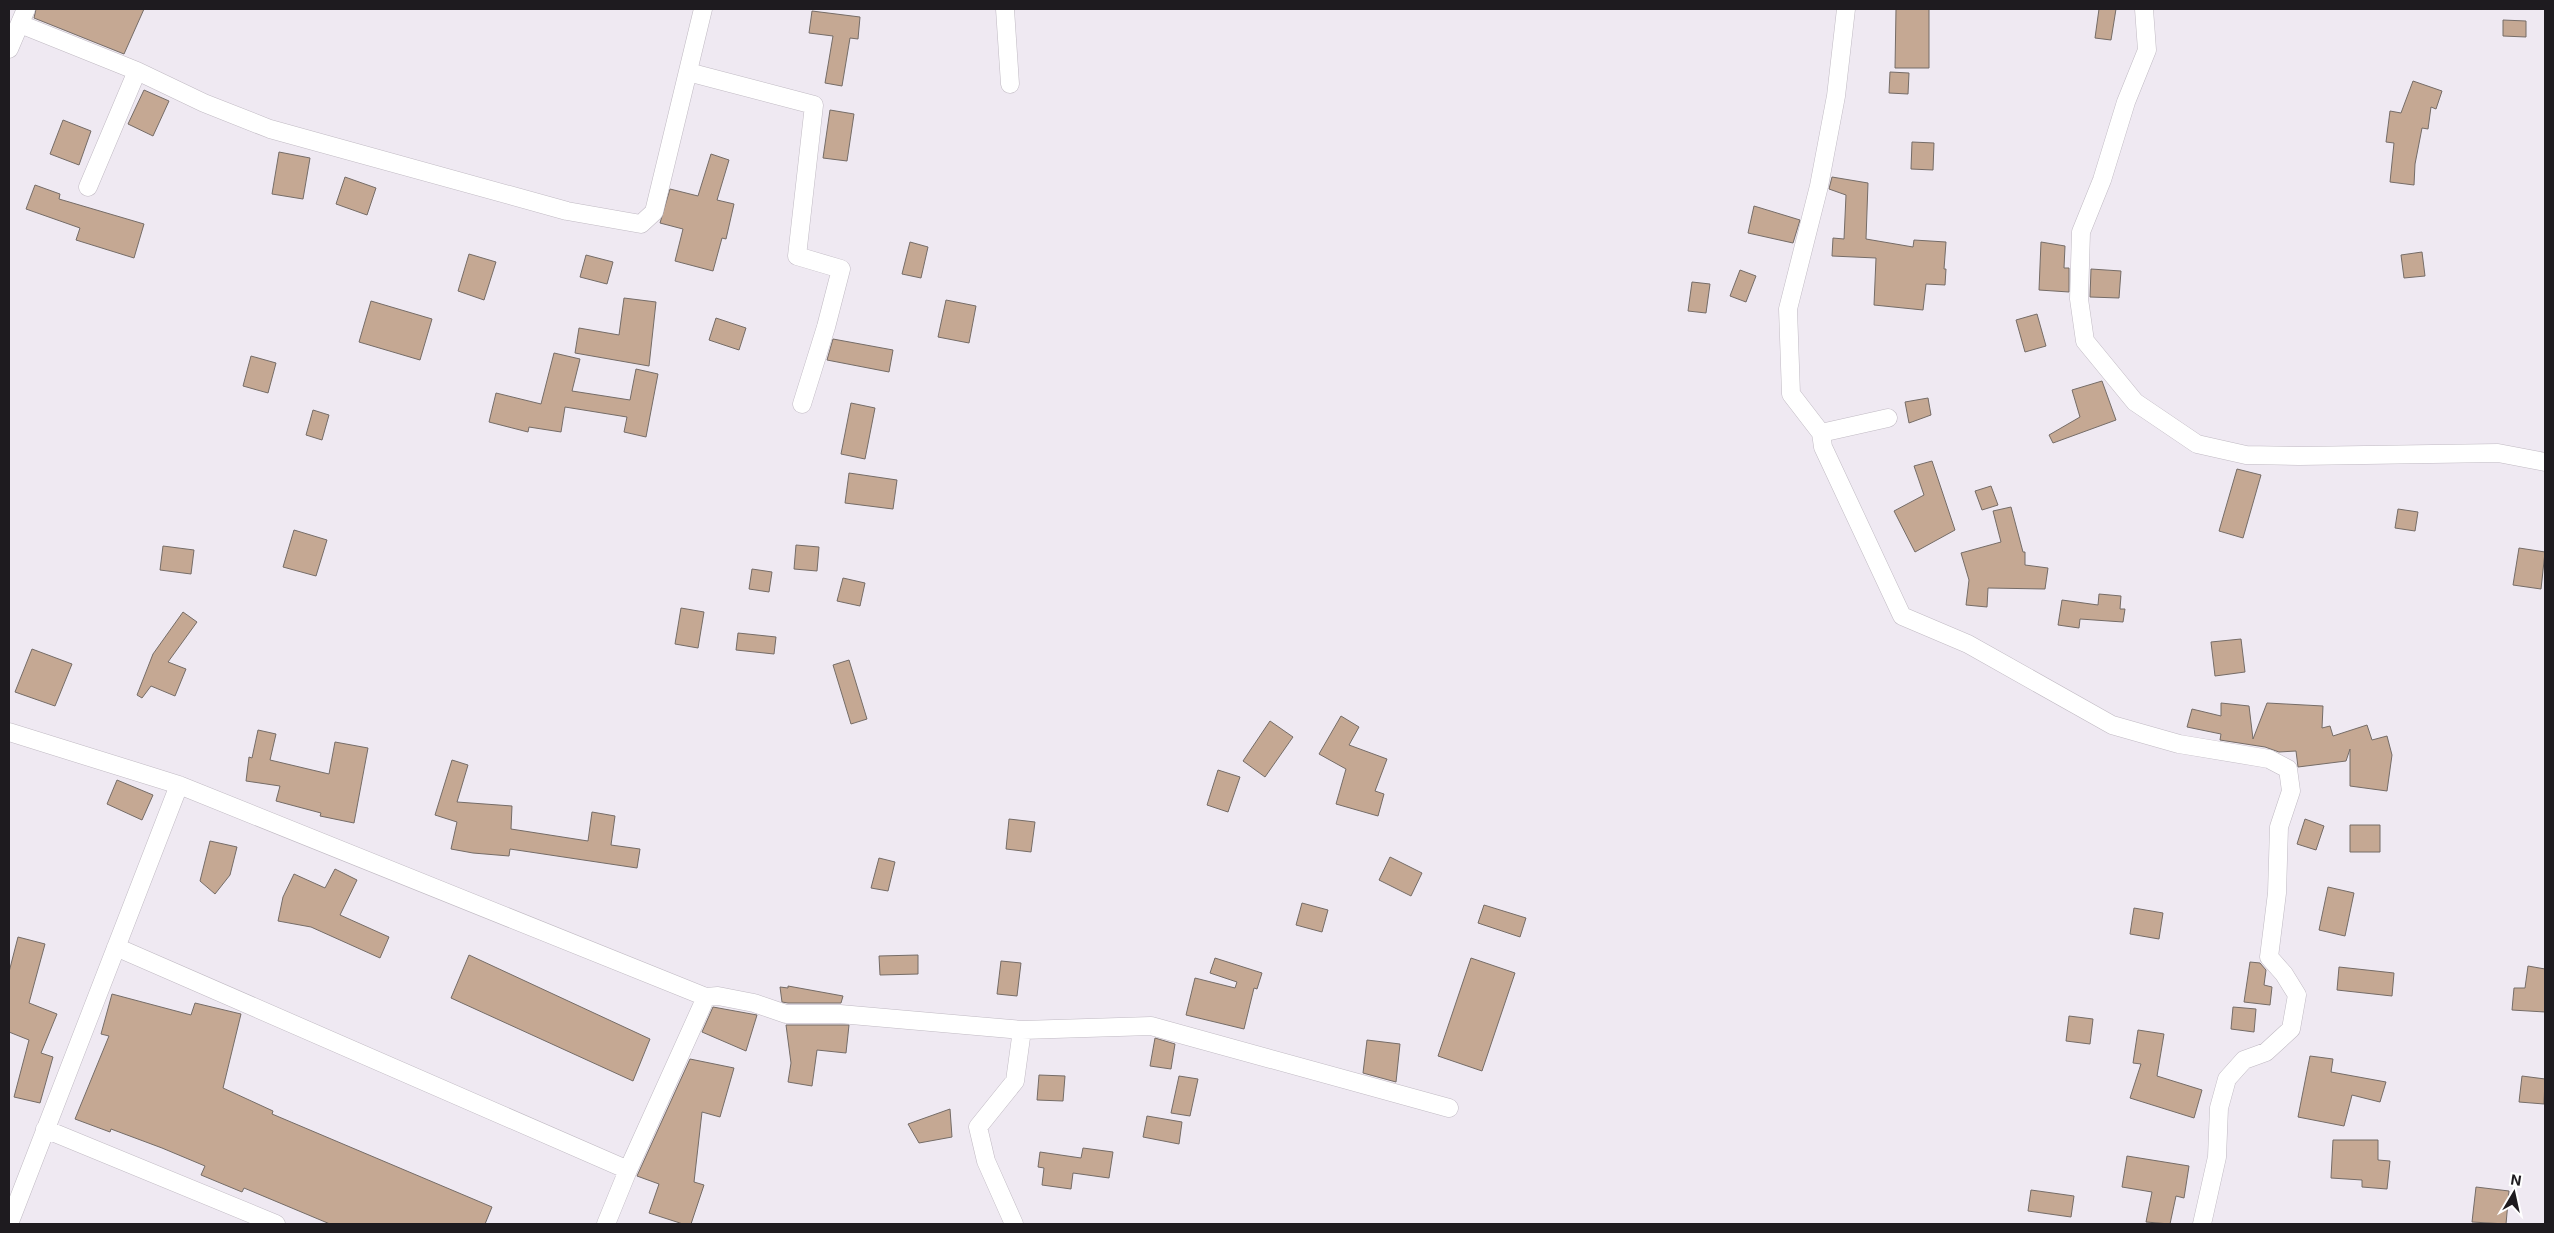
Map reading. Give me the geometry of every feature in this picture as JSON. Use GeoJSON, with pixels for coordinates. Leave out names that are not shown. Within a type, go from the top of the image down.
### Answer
{"type":"FeatureCollection","features":[{"type":"Feature","properties":{"kind":"street"},"geometry":{"type":"LineString","coordinates":[[9,49],[23,16],[204,103],[270,129],[567,211],[641,224],[654,212],[703,9]]}},
{"type":"Feature","properties":{"kind":"street"},"geometry":{"type":"LineString","coordinates":[[1005,9],[1010,84]]}},
{"type":"Feature","properties":{"kind":"street"},"geometry":{"type":"LineString","coordinates":[[1846,9],[1836,96],[1819,186],[1788,309],[1791,394],[1821,433],[1823,447],[1902,616],[1968,644],[2112,725],[2179,744],[2269,760],[2288,769],[2291,791],[2279,826],[2277,893],[2269,957],[2284,974],[2297,995],[2291,1029],[2266,1052],[2244,1060],[2227,1079],[2219,1108],[2217,1157],[2202,1224]]}},
{"type":"Feature","properties":{"kind":"street"},"geometry":{"type":"LineString","coordinates":[[2144,9],[2147,50],[2126,102],[2102,180],[2081,232],[2078,299],[2085,341],[2135,402],[2197,444],[2246,455],[2498,453],[2545,462]]}},
{"type":"Feature","properties":{"kind":"street"},"geometry":{"type":"LineString","coordinates":[[88,187],[137,71]]}},
{"type":"Feature","properties":{"kind":"street"},"geometry":{"type":"LineString","coordinates":[[688,72],[814,105],[797,256],[841,269],[826,327],[802,404]]}},
{"type":"Feature","properties":{"kind":"street"},"geometry":{"type":"LineString","coordinates":[[1821,433],[1888,418]]}},
{"type":"Feature","properties":{"kind":"street"},"geometry":{"type":"LineString","coordinates":[[9,732],[179,785],[706,997],[718,996],[754,1003],[786,1014],[840,1014],[1022,1030],[1151,1026],[1450,1108]]}},
{"type":"Feature","properties":{"kind":"street"},"geometry":{"type":"LineString","coordinates":[[9,1224],[179,785]]}},
{"type":"Feature","properties":{"kind":"street"},"geometry":{"type":"LineString","coordinates":[[116,947],[628,1170]]}},
{"type":"Feature","properties":{"kind":"street"},"geometry":{"type":"LineString","coordinates":[[606,1224],[628,1170],[706,997]]}},
{"type":"Feature","properties":{"kind":"street"},"geometry":{"type":"LineString","coordinates":[[1014,1224],[986,1161],[978,1127],[1015,1081],[1022,1030]]}},
{"type":"Feature","properties":{"kind":"street"},"geometry":{"type":"LineString","coordinates":[[45,1129],[276,1224]]}},
{"type":"Feature","properties":{"kind":"building"},"geometry":{"type":"Polygon","coordinates":[[[36,9],[144,9],[124,54],[34,18],[36,9]]]}},
{"type":"Feature","properties":{"kind":"building"},"geometry":{"type":"Polygon","coordinates":[[[1896,9],[1929,9],[1929,68],[1895,68],[1896,9]]]}},
{"type":"Feature","properties":{"kind":"building"},"geometry":{"type":"Polygon","coordinates":[[[2099,9],[2116,9],[2111,40],[2095,38],[2099,9]]]}},
{"type":"Feature","properties":{"kind":"building"},"geometry":{"type":"Polygon","coordinates":[[[812,11],[860,17],[858,39],[850,38],[842,86],[825,83],[833,36],[809,33],[812,11]]]}},
{"type":"Feature","properties":{"kind":"building"},"geometry":{"type":"Polygon","coordinates":[[[2503,20],[2526,21],[2526,37],[2503,36],[2503,20]]]}},
{"type":"Feature","properties":{"kind":"building"},"geometry":{"type":"Polygon","coordinates":[[[1890,72],[1909,73],[1908,94],[1889,93],[1890,72]]]}},
{"type":"Feature","properties":{"kind":"building"},"geometry":{"type":"Polygon","coordinates":[[[2413,81],[2442,91],[2436,109],[2431,107],[2428,129],[2422,128],[2415,164],[2414,185],[2390,182],[2394,143],[2386,142],[2390,111],[2401,113],[2413,81]]]}},
{"type":"Feature","properties":{"kind":"building"},"geometry":{"type":"Polygon","coordinates":[[[144,90],[169,101],[153,136],[128,124],[144,90]]]}},
{"type":"Feature","properties":{"kind":"building"},"geometry":{"type":"Polygon","coordinates":[[[830,110],[854,114],[847,161],[823,158],[830,110]]]}},
{"type":"Feature","properties":{"kind":"building"},"geometry":{"type":"Polygon","coordinates":[[[63,120],[91,131],[79,165],[50,154],[63,120]]]}},
{"type":"Feature","properties":{"kind":"building"},"geometry":{"type":"Polygon","coordinates":[[[1912,142],[1934,143],[1933,170],[1911,169],[1912,142]]]}},
{"type":"Feature","properties":{"kind":"building"},"geometry":{"type":"Polygon","coordinates":[[[279,152],[310,158],[303,199],[272,194],[279,152]]]}},
{"type":"Feature","properties":{"kind":"building"},"geometry":{"type":"Polygon","coordinates":[[[711,154],[729,160],[717,200],[734,204],[726,239],[722,238],[713,271],[675,261],[683,229],[660,223],[670,189],[698,196],[711,154]]]}},
{"type":"Feature","properties":{"kind":"building"},"geometry":{"type":"Polygon","coordinates":[[[345,177],[376,188],[367,215],[336,204],[345,177]]]}},
{"type":"Feature","properties":{"kind":"building"},"geometry":{"type":"Polygon","coordinates":[[[1832,177],[1868,183],[1866,239],[1913,247],[1914,240],[1946,242],[1945,285],[1926,284],[1923,310],[1874,305],[1876,258],[1832,256],[1833,238],[1844,239],[1846,195],[1829,189],[1832,177]]]}},
{"type":"Feature","properties":{"kind":"building"},"geometry":{"type":"Polygon","coordinates":[[[35,185],[60,194],[59,199],[144,224],[134,258],[76,240],[80,228],[26,209],[35,185]]]}},
{"type":"Feature","properties":{"kind":"building"},"geometry":{"type":"Polygon","coordinates":[[[1754,206],[1800,220],[1793,243],[1748,233],[1754,206]]]}},
{"type":"Feature","properties":{"kind":"building"},"geometry":{"type":"Polygon","coordinates":[[[910,242],[928,247],[921,278],[902,274],[910,242]]]}},
{"type":"Feature","properties":{"kind":"building"},"geometry":{"type":"Polygon","coordinates":[[[2041,242],[2065,246],[2064,268],[2069,268],[2069,292],[2039,290],[2041,242]]]}},
{"type":"Feature","properties":{"kind":"building"},"geometry":{"type":"Polygon","coordinates":[[[2422,252],[2425,276],[2404,278],[2401,255],[2422,252]]]}},
{"type":"Feature","properties":{"kind":"building"},"geometry":{"type":"Polygon","coordinates":[[[469,254],[496,262],[484,300],[458,291],[469,254]]]}},
{"type":"Feature","properties":{"kind":"building"},"geometry":{"type":"Polygon","coordinates":[[[586,255],[613,262],[607,284],[580,277],[586,255]]]}},
{"type":"Feature","properties":{"kind":"building"},"geometry":{"type":"Polygon","coordinates":[[[2091,269],[2121,271],[2119,298],[2090,297],[2091,269]]]}},
{"type":"Feature","properties":{"kind":"building"},"geometry":{"type":"Polygon","coordinates":[[[1740,270],[1756,276],[1746,302],[1730,296],[1740,270]]]}},
{"type":"Feature","properties":{"kind":"building"},"geometry":{"type":"Polygon","coordinates":[[[1692,282],[1710,284],[1706,313],[1688,311],[1692,282]]]}},
{"type":"Feature","properties":{"kind":"building"},"geometry":{"type":"Polygon","coordinates":[[[624,298],[656,302],[649,366],[575,353],[579,328],[619,335],[624,298]]]}},
{"type":"Feature","properties":{"kind":"building"},"geometry":{"type":"Polygon","coordinates":[[[946,300],[976,306],[969,343],[938,337],[946,300]]]}},
{"type":"Feature","properties":{"kind":"building"},"geometry":{"type":"Polygon","coordinates":[[[371,301],[432,319],[420,360],[359,342],[371,301]]]}},
{"type":"Feature","properties":{"kind":"building"},"geometry":{"type":"Polygon","coordinates":[[[2037,314],[2046,346],[2025,352],[2016,320],[2037,314]]]}},
{"type":"Feature","properties":{"kind":"building"},"geometry":{"type":"Polygon","coordinates":[[[716,318],[746,328],[739,350],[709,340],[716,318]]]}},
{"type":"Feature","properties":{"kind":"building"},"geometry":{"type":"Polygon","coordinates":[[[833,339],[893,350],[889,372],[827,360],[833,339]]]}},
{"type":"Feature","properties":{"kind":"building"},"geometry":{"type":"Polygon","coordinates":[[[554,353],[580,359],[572,391],[630,400],[636,369],[658,374],[646,437],[624,432],[627,417],[565,407],[561,432],[529,427],[528,432],[489,422],[496,393],[541,404],[554,353]]]}},
{"type":"Feature","properties":{"kind":"building"},"geometry":{"type":"Polygon","coordinates":[[[251,356],[276,363],[268,393],[243,386],[251,356]]]}},
{"type":"Feature","properties":{"kind":"building"},"geometry":{"type":"Polygon","coordinates":[[[2102,381],[2116,420],[2053,443],[2049,435],[2080,417],[2072,390],[2102,381]]]}},
{"type":"Feature","properties":{"kind":"building"},"geometry":{"type":"Polygon","coordinates":[[[1928,398],[1931,415],[1909,423],[1905,402],[1928,398]]]}},
{"type":"Feature","properties":{"kind":"building"},"geometry":{"type":"Polygon","coordinates":[[[851,403],[875,408],[865,459],[841,454],[851,403]]]}},
{"type":"Feature","properties":{"kind":"building"},"geometry":{"type":"Polygon","coordinates":[[[313,410],[329,415],[322,440],[306,435],[313,410]]]}},
{"type":"Feature","properties":{"kind":"building"},"geometry":{"type":"Polygon","coordinates":[[[1932,461],[1955,530],[1915,552],[1894,511],[1924,495],[1914,466],[1932,461]]]}},
{"type":"Feature","properties":{"kind":"building"},"geometry":{"type":"Polygon","coordinates":[[[2237,469],[2261,475],[2243,538],[2219,531],[2237,469]]]}},
{"type":"Feature","properties":{"kind":"building"},"geometry":{"type":"Polygon","coordinates":[[[849,473],[897,480],[893,509],[845,503],[849,473]]]}},
{"type":"Feature","properties":{"kind":"building"},"geometry":{"type":"Polygon","coordinates":[[[1991,486],[1998,505],[1982,510],[1975,491],[1991,486]]]}},
{"type":"Feature","properties":{"kind":"building"},"geometry":{"type":"Polygon","coordinates":[[[2011,507],[2023,552],[2025,552],[2025,565],[2048,568],[2045,589],[1988,588],[1987,607],[1966,605],[1969,580],[1961,553],[2001,542],[1993,511],[2011,507]]]}},
{"type":"Feature","properties":{"kind":"building"},"geometry":{"type":"Polygon","coordinates":[[[2398,509],[2418,512],[2415,531],[2395,528],[2398,509]]]}},
{"type":"Feature","properties":{"kind":"building"},"geometry":{"type":"Polygon","coordinates":[[[294,530],[327,540],[316,576],[283,567],[294,530]]]}},
{"type":"Feature","properties":{"kind":"building"},"geometry":{"type":"Polygon","coordinates":[[[796,545],[819,547],[817,571],[794,569],[796,545]]]}},
{"type":"Feature","properties":{"kind":"building"},"geometry":{"type":"Polygon","coordinates":[[[163,546],[194,550],[191,574],[160,570],[163,546]]]}},
{"type":"Feature","properties":{"kind":"building"},"geometry":{"type":"Polygon","coordinates":[[[2519,548],[2545,552],[2541,589],[2513,585],[2519,548]]]}},
{"type":"Feature","properties":{"kind":"building"},"geometry":{"type":"Polygon","coordinates":[[[752,569],[772,572],[769,592],[749,589],[752,569]]]}},
{"type":"Feature","properties":{"kind":"building"},"geometry":{"type":"Polygon","coordinates":[[[843,578],[865,583],[860,606],[837,601],[843,578]]]}},
{"type":"Feature","properties":{"kind":"building"},"geometry":{"type":"Polygon","coordinates":[[[2099,594],[2121,596],[2120,609],[2125,609],[2123,622],[2080,619],[2079,628],[2058,625],[2062,600],[2098,605],[2099,594]]]}},
{"type":"Feature","properties":{"kind":"building"},"geometry":{"type":"Polygon","coordinates":[[[681,608],[704,612],[698,648],[675,644],[681,608]]]}},
{"type":"Feature","properties":{"kind":"building"},"geometry":{"type":"Polygon","coordinates":[[[183,612],[197,622],[168,662],[186,669],[175,696],[151,686],[142,698],[137,695],[153,654],[183,612]]]}},
{"type":"Feature","properties":{"kind":"building"},"geometry":{"type":"Polygon","coordinates":[[[738,633],[776,637],[774,654],[736,650],[738,633]]]}},
{"type":"Feature","properties":{"kind":"building"},"geometry":{"type":"Polygon","coordinates":[[[2241,639],[2245,672],[2215,676],[2211,642],[2241,639]]]}},
{"type":"Feature","properties":{"kind":"building"},"geometry":{"type":"Polygon","coordinates":[[[32,649],[72,664],[55,706],[15,692],[32,649]]]}},
{"type":"Feature","properties":{"kind":"building"},"geometry":{"type":"Polygon","coordinates":[[[849,660],[867,719],[851,724],[833,665],[849,660]]]}},
{"type":"Feature","properties":{"kind":"building"},"geometry":{"type":"Polygon","coordinates":[[[2221,703],[2249,706],[2253,739],[2267,703],[2323,706],[2322,728],[2330,726],[2333,736],[2367,725],[2372,740],[2387,736],[2392,755],[2387,791],[2350,786],[2350,749],[2346,761],[2298,767],[2296,751],[2279,752],[2265,747],[2220,740],[2221,734],[2187,727],[2192,709],[2221,716],[2221,703]]]}},
{"type":"Feature","properties":{"kind":"building"},"geometry":{"type":"Polygon","coordinates":[[[1341,716],[1359,727],[1349,745],[1387,759],[1375,791],[1384,794],[1378,816],[1336,804],[1346,769],[1319,754],[1341,716]]]}},
{"type":"Feature","properties":{"kind":"building"},"geometry":{"type":"Polygon","coordinates":[[[1270,721],[1293,737],[1265,777],[1243,761],[1270,721]]]}},
{"type":"Feature","properties":{"kind":"building"},"geometry":{"type":"Polygon","coordinates":[[[258,730],[276,734],[270,760],[329,774],[335,742],[368,748],[354,823],[320,816],[321,813],[276,801],[280,786],[246,781],[249,757],[252,758],[258,730]]]}},
{"type":"Feature","properties":{"kind":"building"},"geometry":{"type":"Polygon","coordinates":[[[452,760],[468,765],[457,802],[512,806],[511,829],[588,841],[592,812],[615,816],[611,845],[640,849],[637,868],[510,849],[509,856],[451,849],[457,822],[435,815],[452,760]]]}},
{"type":"Feature","properties":{"kind":"building"},"geometry":{"type":"Polygon","coordinates":[[[1218,770],[1240,777],[1228,812],[1207,805],[1218,770]]]}},
{"type":"Feature","properties":{"kind":"building"},"geometry":{"type":"Polygon","coordinates":[[[117,780],[153,795],[142,820],[107,804],[117,780]]]}},
{"type":"Feature","properties":{"kind":"building"},"geometry":{"type":"Polygon","coordinates":[[[1009,819],[1035,822],[1031,852],[1006,849],[1009,819]]]}},
{"type":"Feature","properties":{"kind":"building"},"geometry":{"type":"Polygon","coordinates":[[[2305,819],[2324,826],[2316,850],[2297,844],[2305,819]]]}},
{"type":"Feature","properties":{"kind":"building"},"geometry":{"type":"Polygon","coordinates":[[[2350,825],[2380,825],[2380,852],[2350,852],[2350,825]]]}},
{"type":"Feature","properties":{"kind":"building"},"geometry":{"type":"Polygon","coordinates":[[[210,841],[237,847],[230,875],[215,894],[200,881],[210,841]]]}},
{"type":"Feature","properties":{"kind":"building"},"geometry":{"type":"Polygon","coordinates":[[[1390,857],[1422,873],[1411,896],[1379,880],[1390,857]]]}},
{"type":"Feature","properties":{"kind":"building"},"geometry":{"type":"Polygon","coordinates":[[[879,858],[895,862],[888,891],[871,888],[879,858]]]}},
{"type":"Feature","properties":{"kind":"building"},"geometry":{"type":"Polygon","coordinates":[[[335,869],[357,880],[340,915],[389,937],[380,958],[311,927],[278,921],[283,897],[294,874],[325,888],[335,869]]]}},
{"type":"Feature","properties":{"kind":"building"},"geometry":{"type":"Polygon","coordinates":[[[2328,887],[2354,893],[2345,936],[2319,930],[2328,887]]]}},
{"type":"Feature","properties":{"kind":"building"},"geometry":{"type":"Polygon","coordinates":[[[1302,903],[1328,910],[1322,932],[1296,925],[1302,903]]]}},
{"type":"Feature","properties":{"kind":"building"},"geometry":{"type":"Polygon","coordinates":[[[1484,905],[1526,918],[1520,937],[1478,923],[1484,905]]]}},
{"type":"Feature","properties":{"kind":"building"},"geometry":{"type":"Polygon","coordinates":[[[2134,908],[2163,913],[2159,939],[2130,934],[2134,908]]]}},
{"type":"Feature","properties":{"kind":"building"},"geometry":{"type":"Polygon","coordinates":[[[18,937],[45,944],[29,1003],[57,1014],[41,1053],[53,1057],[40,1103],[14,1097],[29,1040],[9,1032],[9,972],[18,937]]]}},
{"type":"Feature","properties":{"kind":"building"},"geometry":{"type":"Polygon","coordinates":[[[469,955],[650,1039],[633,1081],[451,998],[469,955]]]}},
{"type":"Feature","properties":{"kind":"building"},"geometry":{"type":"Polygon","coordinates":[[[918,955],[918,974],[880,975],[879,956],[918,955]]]}},
{"type":"Feature","properties":{"kind":"building"},"geometry":{"type":"Polygon","coordinates":[[[1215,958],[1262,973],[1257,989],[1254,988],[1244,1029],[1186,1015],[1195,978],[1235,988],[1237,982],[1210,973],[1215,958]]]}},
{"type":"Feature","properties":{"kind":"building"},"geometry":{"type":"Polygon","coordinates":[[[1471,958],[1515,973],[1482,1071],[1438,1056],[1471,958]]]}},
{"type":"Feature","properties":{"kind":"building"},"geometry":{"type":"Polygon","coordinates":[[[1001,961],[1021,963],[1017,996],[997,994],[1001,961]]]}},
{"type":"Feature","properties":{"kind":"building"},"geometry":{"type":"Polygon","coordinates":[[[2250,962],[2260,963],[2266,970],[2264,985],[2272,987],[2270,1005],[2244,1002],[2250,962]]]}},
{"type":"Feature","properties":{"kind":"building"},"geometry":{"type":"Polygon","coordinates":[[[2528,966],[2545,969],[2545,1012],[2512,1010],[2514,988],[2525,988],[2528,966]]]}},
{"type":"Feature","properties":{"kind":"building"},"geometry":{"type":"Polygon","coordinates":[[[2339,967],[2394,973],[2392,996],[2337,990],[2339,967]]]}},
{"type":"Feature","properties":{"kind":"building"},"geometry":{"type":"Polygon","coordinates":[[[788,986],[843,996],[841,1003],[782,1002],[780,987],[788,988],[788,986]]]}},
{"type":"Feature","properties":{"kind":"building"},"geometry":{"type":"Polygon","coordinates":[[[112,994],[191,1015],[195,1003],[241,1014],[223,1088],[273,1111],[272,1114],[492,1207],[485,1224],[330,1224],[244,1188],[242,1192],[201,1175],[205,1166],[162,1148],[111,1129],[110,1132],[75,1119],[109,1036],[101,1034],[112,994]]]}},
{"type":"Feature","properties":{"kind":"building"},"geometry":{"type":"Polygon","coordinates":[[[713,1007],[757,1015],[746,1051],[702,1032],[713,1007]]]}},
{"type":"Feature","properties":{"kind":"building"},"geometry":{"type":"Polygon","coordinates":[[[2233,1007],[2256,1009],[2254,1032],[2231,1029],[2233,1007]]]}},
{"type":"Feature","properties":{"kind":"building"},"geometry":{"type":"Polygon","coordinates":[[[2069,1016],[2093,1019],[2090,1044],[2066,1041],[2069,1016]]]}},
{"type":"Feature","properties":{"kind":"building"},"geometry":{"type":"Polygon","coordinates":[[[786,1025],[849,1025],[846,1053],[817,1050],[812,1086],[788,1082],[791,1063],[786,1025]]]}},
{"type":"Feature","properties":{"kind":"building"},"geometry":{"type":"Polygon","coordinates":[[[2138,1030],[2164,1034],[2157,1076],[2202,1090],[2194,1118],[2130,1098],[2141,1064],[2133,1063],[2138,1030]]]}},
{"type":"Feature","properties":{"kind":"building"},"geometry":{"type":"Polygon","coordinates":[[[1155,1038],[1175,1044],[1171,1069],[1150,1066],[1155,1038]]]}},
{"type":"Feature","properties":{"kind":"building"},"geometry":{"type":"Polygon","coordinates":[[[1367,1040],[1400,1044],[1396,1082],[1363,1073],[1367,1040]]]}},
{"type":"Feature","properties":{"kind":"building"},"geometry":{"type":"Polygon","coordinates":[[[2310,1056],[2333,1059],[2331,1072],[2386,1082],[2380,1102],[2352,1095],[2344,1126],[2298,1117],[2310,1056]]]}},
{"type":"Feature","properties":{"kind":"building"},"geometry":{"type":"Polygon","coordinates":[[[690,1059],[734,1068],[720,1117],[702,1112],[694,1182],[704,1185],[691,1224],[683,1224],[649,1213],[659,1184],[637,1176],[690,1059]]]}},
{"type":"Feature","properties":{"kind":"building"},"geometry":{"type":"Polygon","coordinates":[[[1039,1075],[1065,1076],[1063,1101],[1037,1100],[1039,1075]]]}},
{"type":"Feature","properties":{"kind":"building"},"geometry":{"type":"Polygon","coordinates":[[[1179,1076],[1198,1079],[1190,1116],[1171,1113],[1179,1076]]]}},
{"type":"Feature","properties":{"kind":"building"},"geometry":{"type":"Polygon","coordinates":[[[2522,1076],[2545,1079],[2544,1104],[2519,1102],[2522,1076]]]}},
{"type":"Feature","properties":{"kind":"building"},"geometry":{"type":"Polygon","coordinates":[[[950,1109],[952,1137],[919,1143],[908,1124],[950,1109]]]}},
{"type":"Feature","properties":{"kind":"building"},"geometry":{"type":"Polygon","coordinates":[[[1147,1116],[1182,1122],[1179,1144],[1143,1137],[1147,1116]]]}},
{"type":"Feature","properties":{"kind":"building"},"geometry":{"type":"Polygon","coordinates":[[[2333,1140],[2378,1140],[2378,1160],[2390,1161],[2387,1189],[2362,1187],[2362,1180],[2331,1178],[2333,1140]]]}},
{"type":"Feature","properties":{"kind":"building"},"geometry":{"type":"Polygon","coordinates":[[[1083,1148],[1113,1152],[1109,1178],[1073,1173],[1071,1189],[1042,1185],[1044,1168],[1038,1167],[1040,1152],[1081,1158],[1083,1148]]]}},
{"type":"Feature","properties":{"kind":"building"},"geometry":{"type":"Polygon","coordinates":[[[2127,1156],[2189,1166],[2184,1198],[2176,1196],[2170,1224],[2146,1222],[2152,1192],[2122,1187],[2127,1156]]]}},
{"type":"Feature","properties":{"kind":"building"},"geometry":{"type":"Polygon","coordinates":[[[2476,1187],[2509,1191],[2506,1224],[2472,1222],[2476,1187]]]}},
{"type":"Feature","properties":{"kind":"building"},"geometry":{"type":"Polygon","coordinates":[[[2031,1190],[2074,1196],[2071,1217],[2028,1211],[2031,1190]]]}}]}
